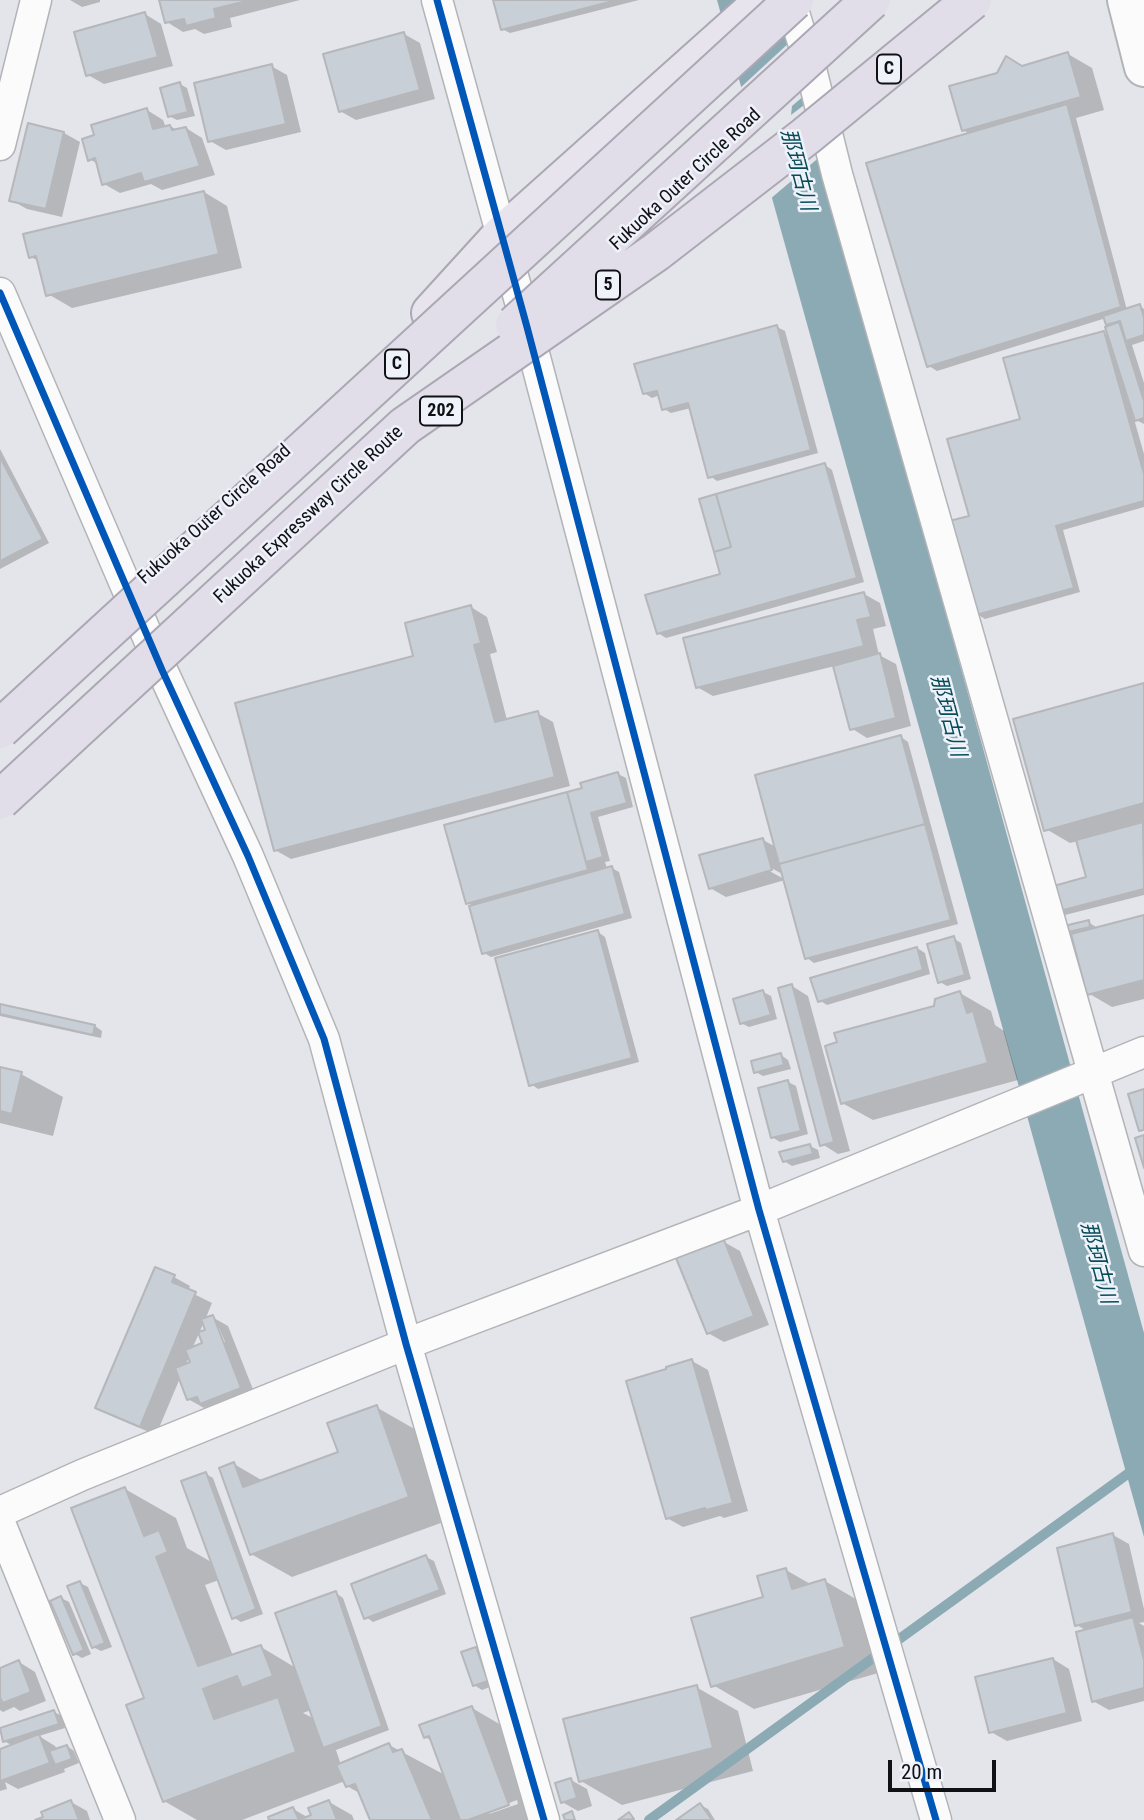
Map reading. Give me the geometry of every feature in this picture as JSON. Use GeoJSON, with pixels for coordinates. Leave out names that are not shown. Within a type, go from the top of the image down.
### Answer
{"type":"FeatureCollection","features":[{"type":"Feature","properties":{"kind":"highway","name":"Fukuoka Outer Circle Road"},"geometry":{"type":"LineString","coordinates":[[0,711],[299,439],[437,307],[502,235],[765,0]]}},
{"type":"Feature","properties":{"kind":"highway","name":"C"},"geometry":{"type":"LineString","coordinates":[[0,729],[792,0]]}},
{"type":"Feature","properties":{"kind":"highway"},"geometry":{"type":"LineString","coordinates":[[405,426],[871,0]]}},
{"type":"Feature","properties":{"kind":"highway","name":"Fukuoka Outer Circle Road"},"geometry":{"type":"LineString","coordinates":[[0,821],[342,507],[527,327],[882,0]]}},
{"type":"Feature","properties":{"kind":"highway","name":"Fukuoka Expressway Circle Route"},"geometry":{"type":"LineString","coordinates":[[0,800],[405,426],[656,251],[806,136],[972,0]]}},
{"type":"Feature","properties":{"kind":"main road"},"geometry":{"type":"LineString","coordinates":[[1127,0],[1144,67]]}},
{"type":"Feature","properties":{"kind":"street"},"geometry":{"type":"LineString","coordinates":[[0,145],[36,0]]}},
{"type":"Feature","properties":{"kind":"street"},"geometry":{"type":"LineString","coordinates":[[437,0],[527,327],[759,1210],[936,1820]]}},
{"type":"Feature","properties":{"kind":"street"},"geometry":{"type":"LineString","coordinates":[[792,0],[841,188],[1144,1251]]}},
{"type":"Feature","properties":{"kind":"street"},"geometry":{"type":"LineString","coordinates":[[0,293],[162,670],[248,856],[324,1039],[406,1344],[544,1820]]}},
{"type":"Feature","properties":{"kind":"street"},"geometry":{"type":"LineString","coordinates":[[0,1512],[82,1475],[406,1344],[759,1210],[1144,1052]]}},
{"type":"Feature","properties":{"kind":"street"},"geometry":{"type":"LineString","coordinates":[[0,1523],[120,1820]]}},
{"type":"Feature","properties":{"kind":"water","name":"那珂古川"},"geometry":{"type":"Polygon","coordinates":[[[717,0],[777,0],[1144,1333],[1144,1537],[717,0]]]}},
{"type":"Feature","properties":{"kind":"pier"},"geometry":{"type":"Polygon","coordinates":[[[791,41],[806,94],[792,106],[791,115],[808,102],[822,155],[769,200],[739,89],[791,41]]]}},
{"type":"Feature","properties":{"kind":"building"},"geometry":{"type":"Polygon","coordinates":[[[159,0],[251,0],[214,9],[216,18],[186,26],[184,19],[165,23],[159,0]]]}},
{"type":"Feature","properties":{"kind":"building"},"geometry":{"type":"Polygon","coordinates":[[[493,0],[617,0],[501,30],[493,0]]]}},
{"type":"Feature","properties":{"kind":"building"},"geometry":{"type":"Polygon","coordinates":[[[145,12],[158,57],[86,76],[74,32],[145,12]]]}},
{"type":"Feature","properties":{"kind":"building"},"geometry":{"type":"Polygon","coordinates":[[[404,32],[420,90],[339,112],[323,54],[404,32]]]}},
{"type":"Feature","properties":{"kind":"building"},"geometry":{"type":"Polygon","coordinates":[[[1068,52],[1081,97],[962,131],[949,86],[997,73],[1006,56],[1022,66],[1068,52]]]}},
{"type":"Feature","properties":{"kind":"building"},"geometry":{"type":"Polygon","coordinates":[[[272,64],[286,124],[208,142],[194,83],[272,64]]]}},
{"type":"Feature","properties":{"kind":"building"},"geometry":{"type":"Polygon","coordinates":[[[180,82],[188,112],[168,117],[160,88],[180,82]]]}},
{"type":"Feature","properties":{"kind":"building"},"geometry":{"type":"Polygon","coordinates":[[[1067,104],[1121,307],[927,367],[866,163],[1067,104]]]}},
{"type":"Feature","properties":{"kind":"building"},"geometry":{"type":"Polygon","coordinates":[[[147,108],[153,129],[170,125],[172,130],[186,127],[200,166],[144,182],[141,173],[102,185],[95,158],[88,161],[82,139],[94,135],[91,125],[147,108]]]}},
{"type":"Feature","properties":{"kind":"building"},"geometry":{"type":"Polygon","coordinates":[[[28,123],[64,132],[46,209],[9,201],[28,123]]]}},
{"type":"Feature","properties":{"kind":"building"},"geometry":{"type":"Polygon","coordinates":[[[204,191],[219,254],[46,296],[36,256],[29,258],[23,234],[204,191]]]}},
{"type":"Feature","properties":{"kind":"building"},"geometry":{"type":"Polygon","coordinates":[[[1140,304],[1144,318],[1144,335],[1126,341],[1120,321],[1106,325],[1103,316],[1140,304]]]}},
{"type":"Feature","properties":{"kind":"building"},"geometry":{"type":"Polygon","coordinates":[[[1119,322],[1144,401],[1144,418],[1135,421],[1105,327],[1119,322]]]}},
{"type":"Feature","properties":{"kind":"building"},"geometry":{"type":"Polygon","coordinates":[[[777,325],[811,450],[708,478],[688,403],[662,410],[657,391],[643,394],[634,364],[777,325]]]}},
{"type":"Feature","properties":{"kind":"building"},"geometry":{"type":"Polygon","coordinates":[[[1104,331],[1144,474],[1144,501],[1056,526],[1074,588],[976,615],[949,521],[969,516],[947,439],[1020,419],[1003,358],[1104,331]]]}},
{"type":"Feature","properties":{"kind":"building"},"geometry":{"type":"Polygon","coordinates":[[[0,457],[43,539],[0,561],[0,457]]]}},
{"type":"Feature","properties":{"kind":"building"},"geometry":{"type":"Polygon","coordinates":[[[825,463],[857,578],[657,634],[645,595],[720,574],[714,552],[731,547],[716,494],[825,463]]]}},
{"type":"Feature","properties":{"kind":"building"},"geometry":{"type":"Polygon","coordinates":[[[716,494],[731,547],[714,552],[699,499],[716,494]]]}},
{"type":"Feature","properties":{"kind":"building"},"geometry":{"type":"Polygon","coordinates":[[[864,592],[871,617],[857,620],[864,646],[696,688],[683,638],[864,592]]]}},
{"type":"Feature","properties":{"kind":"building"},"geometry":{"type":"Polygon","coordinates":[[[471,605],[481,643],[474,645],[495,722],[538,711],[555,777],[274,851],[235,703],[413,656],[405,623],[471,605]]]}},
{"type":"Feature","properties":{"kind":"building"},"geometry":{"type":"Polygon","coordinates":[[[880,653],[896,718],[850,730],[833,666],[880,653]]]}},
{"type":"Feature","properties":{"kind":"building"},"geometry":{"type":"Polygon","coordinates":[[[1144,683],[1144,803],[1044,831],[1013,719],[1144,683]]]}},
{"type":"Feature","properties":{"kind":"building"},"geometry":{"type":"Polygon","coordinates":[[[901,735],[925,824],[779,864],[755,775],[901,735]]]}},
{"type":"Feature","properties":{"kind":"building"},"geometry":{"type":"Polygon","coordinates":[[[618,772],[627,803],[591,813],[603,857],[586,862],[567,792],[582,788],[580,783],[618,772]]]}},
{"type":"Feature","properties":{"kind":"building"},"geometry":{"type":"Polygon","coordinates":[[[567,792],[588,870],[466,904],[444,825],[567,792]]]}},
{"type":"Feature","properties":{"kind":"building"},"geometry":{"type":"Polygon","coordinates":[[[1143,822],[1144,889],[1056,912],[1050,887],[1086,877],[1076,840],[1143,822]]]}},
{"type":"Feature","properties":{"kind":"building"},"geometry":{"type":"Polygon","coordinates":[[[925,824],[951,920],[805,959],[779,864],[925,824]]]}},
{"type":"Feature","properties":{"kind":"building"},"geometry":{"type":"Polygon","coordinates":[[[763,838],[772,870],[709,889],[699,855],[763,838]]]}},
{"type":"Feature","properties":{"kind":"building"},"geometry":{"type":"Polygon","coordinates":[[[612,866],[625,914],[482,954],[469,906],[612,866]]]}},
{"type":"Feature","properties":{"kind":"building"},"geometry":{"type":"Polygon","coordinates":[[[1144,915],[1144,980],[1087,995],[1071,934],[1144,915]]]}},
{"type":"Feature","properties":{"kind":"building"},"geometry":{"type":"Polygon","coordinates":[[[1089,920],[1090,927],[1068,932],[1060,927],[1089,920]]]}},
{"type":"Feature","properties":{"kind":"building"},"geometry":{"type":"Polygon","coordinates":[[[598,930],[632,1058],[529,1086],[495,958],[598,930]]]}},
{"type":"Feature","properties":{"kind":"building"},"geometry":{"type":"Polygon","coordinates":[[[954,936],[965,975],[938,983],[927,944],[954,936]]]}},
{"type":"Feature","properties":{"kind":"building"},"geometry":{"type":"Polygon","coordinates":[[[917,947],[923,970],[818,1002],[810,978],[917,947]]]}},
{"type":"Feature","properties":{"kind":"building"},"geometry":{"type":"Polygon","coordinates":[[[792,984],[834,1142],[820,1146],[778,988],[792,984]]]}},
{"type":"Feature","properties":{"kind":"building"},"geometry":{"type":"Polygon","coordinates":[[[763,990],[771,1015],[740,1024],[733,999],[763,990]]]}},
{"type":"Feature","properties":{"kind":"building"},"geometry":{"type":"Polygon","coordinates":[[[960,991],[967,1013],[973,1011],[988,1063],[841,1104],[825,1046],[837,1042],[834,1033],[934,1006],[935,999],[960,991]]]}},
{"type":"Feature","properties":{"kind":"building"},"geometry":{"type":"Polygon","coordinates":[[[0,1004],[95,1025],[93,1035],[0,1014],[0,1004]]]}},
{"type":"Feature","properties":{"kind":"building"},"geometry":{"type":"Polygon","coordinates":[[[781,1053],[784,1065],[754,1073],[751,1061],[781,1053]]]}},
{"type":"Feature","properties":{"kind":"building"},"geometry":{"type":"Polygon","coordinates":[[[0,1067],[22,1072],[12,1114],[0,1111],[0,1067]]]}},
{"type":"Feature","properties":{"kind":"building"},"geometry":{"type":"Polygon","coordinates":[[[788,1080],[801,1131],[771,1138],[758,1088],[788,1080]]]}},
{"type":"Feature","properties":{"kind":"building"},"geometry":{"type":"Polygon","coordinates":[[[1144,1089],[1144,1130],[1139,1131],[1128,1094],[1144,1089]]]}},
{"type":"Feature","properties":{"kind":"building"},"geometry":{"type":"Polygon","coordinates":[[[1144,1135],[1144,1168],[1135,1138],[1144,1135]]]}},
{"type":"Feature","properties":{"kind":"building"},"geometry":{"type":"Polygon","coordinates":[[[810,1144],[813,1154],[783,1162],[779,1152],[810,1144]]]}},
{"type":"Feature","properties":{"kind":"building"},"geometry":{"type":"Polygon","coordinates":[[[724,1240],[754,1316],[707,1334],[676,1258],[724,1240]]]}},
{"type":"Feature","properties":{"kind":"building"},"geometry":{"type":"Polygon","coordinates":[[[155,1267],[175,1275],[172,1282],[196,1292],[140,1427],[95,1408],[155,1267]]]}},
{"type":"Feature","properties":{"kind":"building"},"geometry":{"type":"Polygon","coordinates":[[[213,1315],[241,1388],[200,1404],[197,1397],[187,1400],[175,1368],[190,1362],[185,1350],[202,1343],[198,1332],[205,1330],[201,1319],[213,1315]]]}},
{"type":"Feature","properties":{"kind":"building"},"geometry":{"type":"Polygon","coordinates":[[[692,1359],[733,1503],[666,1519],[626,1381],[692,1359]]]}},
{"type":"Feature","properties":{"kind":"building"},"geometry":{"type":"Polygon","coordinates":[[[377,1405],[409,1497],[250,1555],[219,1468],[234,1462],[243,1487],[338,1452],[327,1423],[377,1405]]]}},
{"type":"Feature","properties":{"kind":"building"},"geometry":{"type":"Polygon","coordinates":[[[206,1472],[256,1609],[232,1619],[181,1481],[206,1472]]]}},
{"type":"Feature","properties":{"kind":"building"},"geometry":{"type":"Polygon","coordinates":[[[125,1487],[144,1536],[159,1530],[168,1552],[156,1557],[198,1666],[261,1645],[273,1676],[242,1688],[237,1676],[203,1689],[214,1719],[278,1697],[296,1752],[163,1802],[126,1705],[144,1698],[71,1508],[125,1487]]]}},
{"type":"Feature","properties":{"kind":"building"},"geometry":{"type":"Polygon","coordinates":[[[1113,1533],[1132,1612],[1075,1626],[1057,1548],[1113,1533]]]}},
{"type":"Feature","properties":{"kind":"building"},"geometry":{"type":"Polygon","coordinates":[[[426,1555],[440,1590],[364,1619],[351,1584],[426,1555]]]}},
{"type":"Feature","properties":{"kind":"building"},"geometry":{"type":"Polygon","coordinates":[[[786,1568],[792,1589],[825,1579],[845,1647],[711,1687],[691,1618],[763,1597],[757,1576],[786,1568]]]}},
{"type":"Feature","properties":{"kind":"building"},"geometry":{"type":"Polygon","coordinates":[[[80,1581],[105,1643],[92,1648],[67,1586],[80,1581]]]}},
{"type":"Feature","properties":{"kind":"building"},"geometry":{"type":"Polygon","coordinates":[[[336,1591],[382,1726],[323,1748],[275,1613],[336,1591]]]}},
{"type":"Feature","properties":{"kind":"building"},"geometry":{"type":"Polygon","coordinates":[[[61,1596],[84,1650],[73,1655],[50,1601],[61,1596]]]}},
{"type":"Feature","properties":{"kind":"building"},"geometry":{"type":"Polygon","coordinates":[[[1133,1617],[1144,1660],[1144,1688],[1092,1702],[1076,1632],[1133,1617]]]}},
{"type":"Feature","properties":{"kind":"building"},"geometry":{"type":"Polygon","coordinates":[[[476,1647],[488,1681],[473,1686],[461,1652],[476,1647]]]}},
{"type":"Feature","properties":{"kind":"building"},"geometry":{"type":"Polygon","coordinates":[[[1053,1658],[1067,1713],[989,1733],[975,1677],[1053,1658]]]}},
{"type":"Feature","properties":{"kind":"building"},"geometry":{"type":"Polygon","coordinates":[[[19,1660],[31,1692],[3,1703],[0,1698],[0,1668],[19,1660]]]}},
{"type":"Feature","properties":{"kind":"building"},"geometry":{"type":"Polygon","coordinates":[[[697,1685],[713,1748],[579,1782],[563,1719],[697,1685]]]}},
{"type":"Feature","properties":{"kind":"building"},"geometry":{"type":"Polygon","coordinates":[[[472,1706],[509,1805],[468,1820],[460,1820],[429,1736],[424,1738],[419,1725],[472,1706]]]}},
{"type":"Feature","properties":{"kind":"building"},"geometry":{"type":"Polygon","coordinates":[[[54,1710],[59,1724],[3,1742],[0,1728],[54,1710]]]}},
{"type":"Feature","properties":{"kind":"building"},"geometry":{"type":"Polygon","coordinates":[[[39,1734],[50,1763],[0,1781],[0,1749],[39,1734]]]}},
{"type":"Feature","properties":{"kind":"building"},"geometry":{"type":"Polygon","coordinates":[[[389,1743],[393,1752],[402,1749],[432,1820],[370,1820],[355,1784],[346,1787],[336,1765],[389,1743]]]}},
{"type":"Feature","properties":{"kind":"building"},"geometry":{"type":"Polygon","coordinates":[[[67,1745],[72,1759],[55,1765],[49,1751],[67,1745]]]}},
{"type":"Feature","properties":{"kind":"building"},"geometry":{"type":"Polygon","coordinates":[[[571,1778],[577,1798],[561,1803],[555,1783],[571,1778]]]}},
{"type":"Feature","properties":{"kind":"building"},"geometry":{"type":"Polygon","coordinates":[[[71,1800],[79,1820],[35,1820],[43,1817],[41,1812],[71,1800]]]}},
{"type":"Feature","properties":{"kind":"building"},"geometry":{"type":"Polygon","coordinates":[[[329,1800],[337,1820],[299,1820],[311,1815],[308,1808],[329,1800]]]}},
{"type":"Feature","properties":{"kind":"building"},"geometry":{"type":"Polygon","coordinates":[[[700,1803],[712,1820],[676,1820],[700,1803]]]}},
{"type":"Feature","properties":{"kind":"building"},"geometry":{"type":"Polygon","coordinates":[[[293,1807],[299,1820],[269,1820],[268,1817],[293,1807]]]}},
{"type":"Feature","properties":{"kind":"building"},"geometry":{"type":"Polygon","coordinates":[[[572,1811],[575,1820],[565,1820],[563,1815],[572,1811]]]}},
{"type":"Feature","properties":{"kind":"building"},"geometry":{"type":"Polygon","coordinates":[[[629,1812],[634,1819],[618,1820],[629,1812]]]}},
{"type":"Feature","properties":{"kind":"waterway"},"geometry":{"type":"LineString","coordinates":[[649,1820],[1144,1462]]}},
{"type":"Feature","properties":{"kind":"cycle path"},"geometry":{"type":"LineString","coordinates":[[437,0],[527,327],[759,1210],[936,1820]]}},
{"type":"Feature","properties":{"kind":"cycle path"},"geometry":{"type":"LineString","coordinates":[[0,293],[162,670],[248,856],[324,1039],[406,1344],[544,1820]]}}]}
